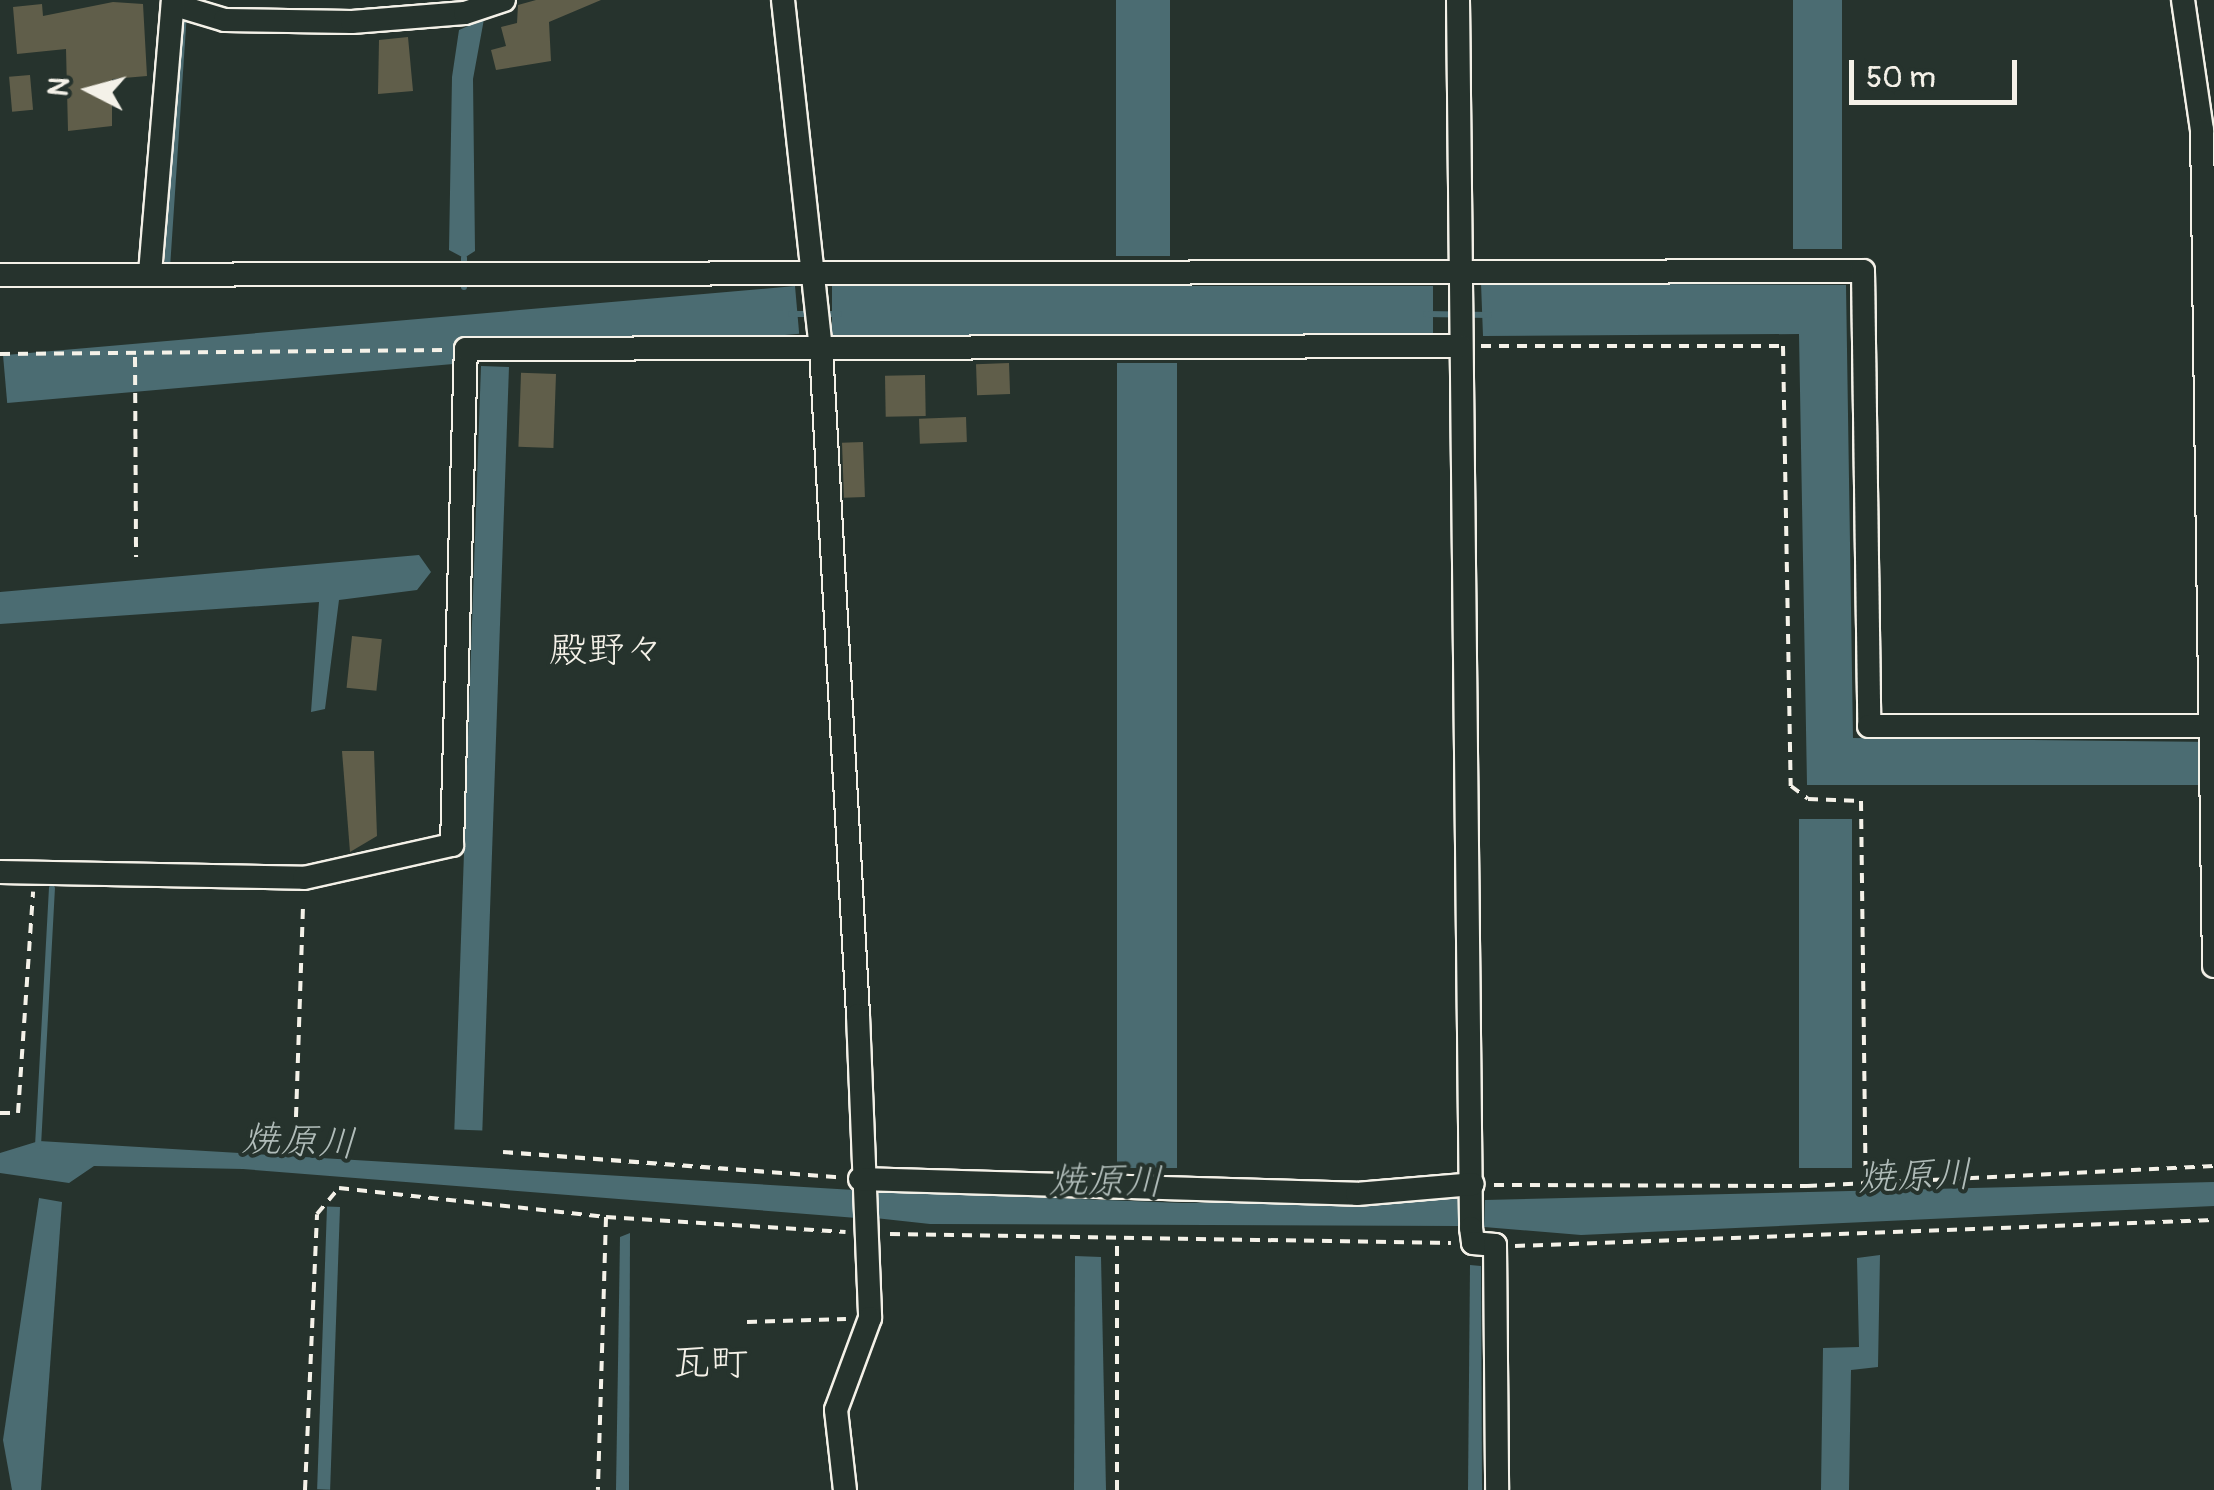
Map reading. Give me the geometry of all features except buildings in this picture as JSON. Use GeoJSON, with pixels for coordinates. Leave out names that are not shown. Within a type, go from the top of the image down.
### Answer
{"type":"FeatureCollection","features":[{"type":"Feature","properties":{"kind":"street"},"geometry":{"type":"LineString","coordinates":[[783,0],[821,349],[870,1318],[836,1410],[845,1490]]}},
{"type":"Feature","properties":{"kind":"street"},"geometry":{"type":"LineString","coordinates":[[1458,0],[1473,1189],[1480,1239],[1497,1490]]}},
{"type":"Feature","properties":{"kind":"street"},"geometry":{"type":"LineString","coordinates":[[2183,0],[2202,130],[2214,966]]}},
{"type":"Feature","properties":{"kind":"street"},"geometry":{"type":"LineString","coordinates":[[163,273],[180,6],[352,22],[465,13],[497,4]]}},
{"type":"Feature","properties":{"kind":"street"},"geometry":{"type":"LineString","coordinates":[[0,274],[1863,271],[1869,726],[2212,726]]}},
{"type":"Feature","properties":{"kind":"street"},"geometry":{"type":"LineString","coordinates":[[0,872],[304,878],[452,845],[484,349],[1461,344]]}},
{"type":"Feature","properties":{"kind":"street"},"geometry":{"type":"LineString","coordinates":[[860,1179],[1318,1193],[1473,1189]]}},
{"type":"Feature","properties":{"kind":"path"},"geometry":{"type":"LineString","coordinates":[[1461,344],[1784,346],[1791,786],[1808,800],[1861,801],[1866,1184]]}},
{"type":"Feature","properties":{"kind":"path"},"geometry":{"type":"LineString","coordinates":[[0,354],[484,349]]}},
{"type":"Feature","properties":{"kind":"path"},"geometry":{"type":"LineString","coordinates":[[135,355],[136,557]]}},
{"type":"Feature","properties":{"kind":"path"},"geometry":{"type":"LineString","coordinates":[[0,1113],[18,1114],[35,874]]}},
{"type":"Feature","properties":{"kind":"path"},"geometry":{"type":"LineString","coordinates":[[296,1117],[304,878]]}},
{"type":"Feature","properties":{"kind":"path"},"geometry":{"type":"LineString","coordinates":[[503,1152],[860,1179]]}},
{"type":"Feature","properties":{"kind":"path"},"geometry":{"type":"LineString","coordinates":[[1473,1189],[1866,1184],[2214,1166]]}},
{"type":"Feature","properties":{"kind":"path"},"geometry":{"type":"LineString","coordinates":[[305,1490],[318,1214],[338,1188],[606,1218],[866,1234],[1117,1241],[1480,1239],[1566,1250],[2214,1220]]}},
{"type":"Feature","properties":{"kind":"path"},"geometry":{"type":"LineString","coordinates":[[598,1490],[606,1218]]}},
{"type":"Feature","properties":{"kind":"path"},"geometry":{"type":"LineString","coordinates":[[1116,1490],[1117,1241]]}},
{"type":"Feature","properties":{"kind":"path"},"geometry":{"type":"LineString","coordinates":[[747,1322],[870,1318]]}},
{"type":"Feature","properties":{"kind":"water"},"geometry":{"type":"Polygon","coordinates":[[[1116,0],[1170,0],[1170,256],[1116,256],[1116,0]]]}},
{"type":"Feature","properties":{"kind":"water"},"geometry":{"type":"Polygon","coordinates":[[[1793,0],[1842,0],[1842,249],[1793,249],[1793,0]]]}},
{"type":"Feature","properties":{"kind":"water"},"geometry":{"type":"Polygon","coordinates":[[[484,19],[473,79],[475,251],[464,258],[449,250],[452,77],[459,30],[484,19]]]}},
{"type":"Feature","properties":{"kind":"water"},"geometry":{"type":"Polygon","coordinates":[[[1481,283],[1846,285],[1853,738],[2214,742],[2214,785],[1807,785],[1799,334],[1483,336],[1481,283]]]}},
{"type":"Feature","properties":{"kind":"water"},"geometry":{"type":"Polygon","coordinates":[[[795,286],[799,334],[7,403],[3,355],[795,286]]]}},
{"type":"Feature","properties":{"kind":"water"},"geometry":{"type":"Polygon","coordinates":[[[832,286],[1433,286],[1433,336],[832,336],[832,286]]]}},
{"type":"Feature","properties":{"kind":"water"},"geometry":{"type":"Polygon","coordinates":[[[1117,363],[1177,363],[1177,1168],[1117,1168],[1117,363]]]}},
{"type":"Feature","properties":{"kind":"water"},"geometry":{"type":"Polygon","coordinates":[[[481,366],[509,367],[482,1131],[454,1130],[481,366]]]}},
{"type":"Feature","properties":{"kind":"water"},"geometry":{"type":"Polygon","coordinates":[[[419,555],[431,572],[417,590],[339,600],[325,709],[311,712],[319,602],[0,624],[0,592],[419,555]]]}},
{"type":"Feature","properties":{"kind":"water"},"geometry":{"type":"Polygon","coordinates":[[[1799,819],[1852,819],[1852,1168],[1799,1168],[1799,819]]]}},
{"type":"Feature","properties":{"kind":"water"},"geometry":{"type":"Polygon","coordinates":[[[39,1141],[854,1190],[857,1218],[243,1169],[94,1166],[69,1183],[0,1173],[0,1153],[39,1141]]]}},
{"type":"Feature","properties":{"kind":"water"},"geometry":{"type":"Polygon","coordinates":[[[2214,1182],[2214,1206],[1581,1235],[1484,1227],[1485,1200],[2214,1182]]]}},
{"type":"Feature","properties":{"kind":"water"},"geometry":{"type":"Polygon","coordinates":[[[873,1191],[1182,1203],[1458,1199],[1459,1226],[930,1224],[875,1218],[873,1191]]]}},
{"type":"Feature","properties":{"kind":"water"},"geometry":{"type":"Polygon","coordinates":[[[39,1198],[62,1202],[41,1490],[12,1490],[3,1440],[39,1198]]]}},
{"type":"Feature","properties":{"kind":"water"},"geometry":{"type":"Polygon","coordinates":[[[327,1207],[340,1207],[330,1490],[317,1489],[327,1207]]]}},
{"type":"Feature","properties":{"kind":"water"},"geometry":{"type":"Polygon","coordinates":[[[630,1233],[629,1490],[616,1490],[620,1237],[630,1233]]]}},
{"type":"Feature","properties":{"kind":"water"},"geometry":{"type":"Polygon","coordinates":[[[1880,1255],[1878,1367],[1851,1370],[1849,1490],[1821,1490],[1823,1348],[1859,1347],[1857,1258],[1880,1255]]]}},
{"type":"Feature","properties":{"kind":"water"},"geometry":{"type":"Polygon","coordinates":[[[1075,1256],[1101,1257],[1106,1490],[1074,1490],[1075,1256]]]}},
{"type":"Feature","properties":{"kind":"water"},"geometry":{"type":"Polygon","coordinates":[[[1470,1265],[1481,1266],[1482,1490],[1468,1490],[1470,1265]]]}},
{"type":"Feature","properties":{"kind":"waterway"},"geometry":{"type":"LineString","coordinates":[[167,268],[184,11]]}},
{"type":"Feature","properties":{"kind":"waterway"},"geometry":{"type":"LineString","coordinates":[[464,258],[464,287]]}},
{"type":"Feature","properties":{"kind":"waterway"},"geometry":{"type":"LineString","coordinates":[[791,314],[839,314]]}},
{"type":"Feature","properties":{"kind":"waterway"},"geometry":{"type":"LineString","coordinates":[[1426,314],[1489,315]]}},
{"type":"Feature","properties":{"kind":"waterway"},"geometry":{"type":"LineString","coordinates":[[38,1146],[52,888]]}},
{"type":"Feature","properties":{"kind":"district","name":"殿野々"},"geometry":{"type":"Point","coordinates":[606,651]}},
{"type":"Feature","properties":{"kind":"district","name":"瓦町"},"geometry":{"type":"Point","coordinates":[710,1364]}},
{"type":"Feature","properties":{"kind":"water label","name":"焼原川"},"geometry":{"type":"Point","coordinates":[299,1142]}},
{"type":"Feature","properties":{"kind":"water label","name":"焼原川"},"geometry":{"type":"Point","coordinates":[1915,1177]}},
{"type":"Feature","properties":{"kind":"water label","name":"焼原川"},"geometry":{"type":"Point","coordinates":[1106,1182]}}]}
